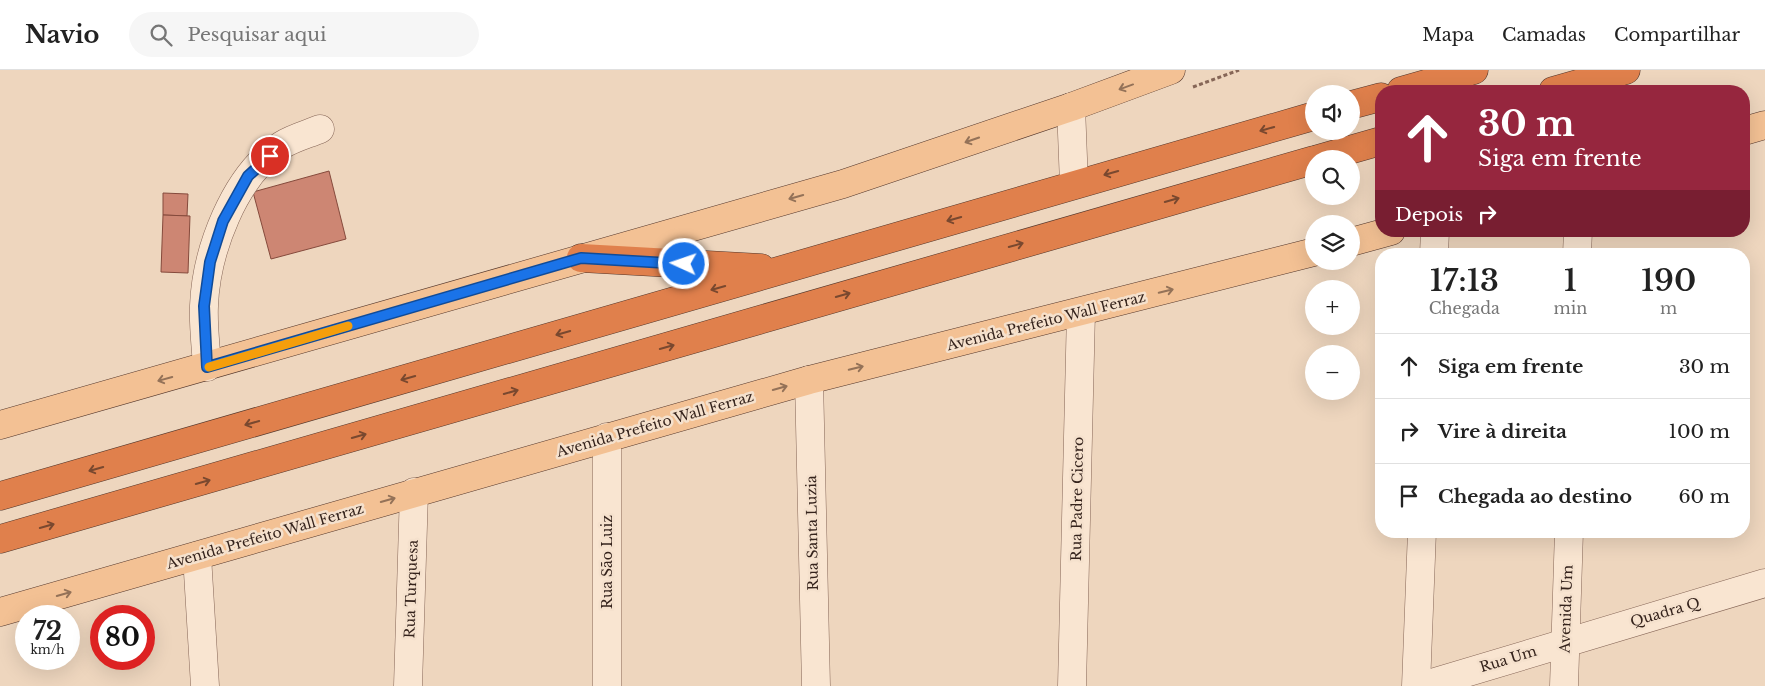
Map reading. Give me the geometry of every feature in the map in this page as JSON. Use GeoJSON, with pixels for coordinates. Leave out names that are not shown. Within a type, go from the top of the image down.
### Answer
{"type":"FeatureCollection","features":[{"type":"Feature","properties":{"kind":"highway"},"geometry":{"type":"LineString","coordinates":[[1422,85],[1474,70]]}},
{"type":"Feature","properties":{"kind":"highway"},"geometry":{"type":"LineString","coordinates":[[1574,85],[1626,70]]}},
{"type":"Feature","properties":{"kind":"highway"},"geometry":{"type":"LineString","coordinates":[[1360,103],[1375,99]]}},
{"type":"Feature","properties":{"kind":"highway"},"geometry":{"type":"LineString","coordinates":[[0,496],[1305,119]]}},
{"type":"Feature","properties":{"kind":"highway"},"geometry":{"type":"LineString","coordinates":[[1350,150],[1375,143]]}},
{"type":"Feature","properties":{"kind":"highway"},"geometry":{"type":"LineString","coordinates":[[0,539],[1305,163]]}},
{"type":"Feature","properties":{"kind":"highway"},"geometry":{"type":"LineString","coordinates":[[581,258],[782,269]]}},
{"type":"Feature","properties":{"kind":"main road"},"geometry":{"type":"LineString","coordinates":[[0,425],[842,184],[1071,107],[1171,70]]}},
{"type":"Feature","properties":{"kind":"main road"},"geometry":{"type":"LineString","coordinates":[[1750,129],[1765,125]]}},
{"type":"Feature","properties":{"kind":"main road"},"geometry":{"type":"LineString","coordinates":[[1360,240],[1375,235]]}},
{"type":"Feature","properties":{"kind":"main road","name":"Avenida Prefeito Wall Ferraz"},"geometry":{"type":"LineString","coordinates":[[0,612],[809,380],[1305,254]]}},
{"type":"Feature","properties":{"kind":"street"},"geometry":{"type":"LineString","coordinates":[[1071,107],[1074,184]]}},
{"type":"Feature","properties":{"kind":"street"},"geometry":{"type":"LineString","coordinates":[[207,367],[204,306],[210,262],[223,221],[248,176],[281,146],[320,129]]}},
{"type":"Feature","properties":{"kind":"street","name":"Rua Padre Cicero"},"geometry":{"type":"LineString","coordinates":[[1072,686],[1081,312]]}},
{"type":"Feature","properties":{"kind":"street","name":"Rua Santa Luzia"},"geometry":{"type":"LineString","coordinates":[[809,380],[816,686]]}},
{"type":"Feature","properties":{"kind":"street","name":"Rua São Luiz"},"geometry":{"type":"LineString","coordinates":[[607,437],[607,686]]}},
{"type":"Feature","properties":{"kind":"street","name":"Rua Turquesa"},"geometry":{"type":"LineString","coordinates":[[408,686],[414,492]]}},
{"type":"Feature","properties":{"kind":"street"},"geometry":{"type":"LineString","coordinates":[[1416,686],[1422,538]]}},
{"type":"Feature","properties":{"kind":"street","name":"Avenida Um"},"geometry":{"type":"LineString","coordinates":[[1564,686],[1569,538]]}},
{"type":"Feature","properties":{"kind":"street"},"geometry":{"type":"LineString","coordinates":[[197,556],[205,686]]}},
{"type":"Feature","properties":{"kind":"street","name":"Quadra Q"},"geometry":{"type":"LineString","coordinates":[[1565,641],[1765,583]]}},
{"type":"Feature","properties":{"kind":"street","name":"Rua Um"},"geometry":{"type":"LineString","coordinates":[[1422,686],[1565,641]]}},
{"type":"Feature","properties":{"kind":"building"},"geometry":{"type":"Polygon","coordinates":[[[329,171],[346,239],[271,259],[253,192],[329,171]]]}},
{"type":"Feature","properties":{"kind":"building"},"geometry":{"type":"Polygon","coordinates":[[[163,193],[188,194],[187,216],[163,215],[163,193]]]}},
{"type":"Feature","properties":{"kind":"building"},"geometry":{"type":"Polygon","coordinates":[[[163,215],[190,216],[188,273],[161,272],[163,215]]]}},
{"type":"Feature","properties":{"kind":"slow traffic"},"geometry":{"type":"LineString","coordinates":[[209,367],[348,326]]}},
{"type":"Feature","properties":{"kind":"route"},"geometry":{"type":"LineString","coordinates":[[270,156],[248,176],[223,221],[210,262],[204,306],[207,367],[581,258],[684,264]]}}]}
